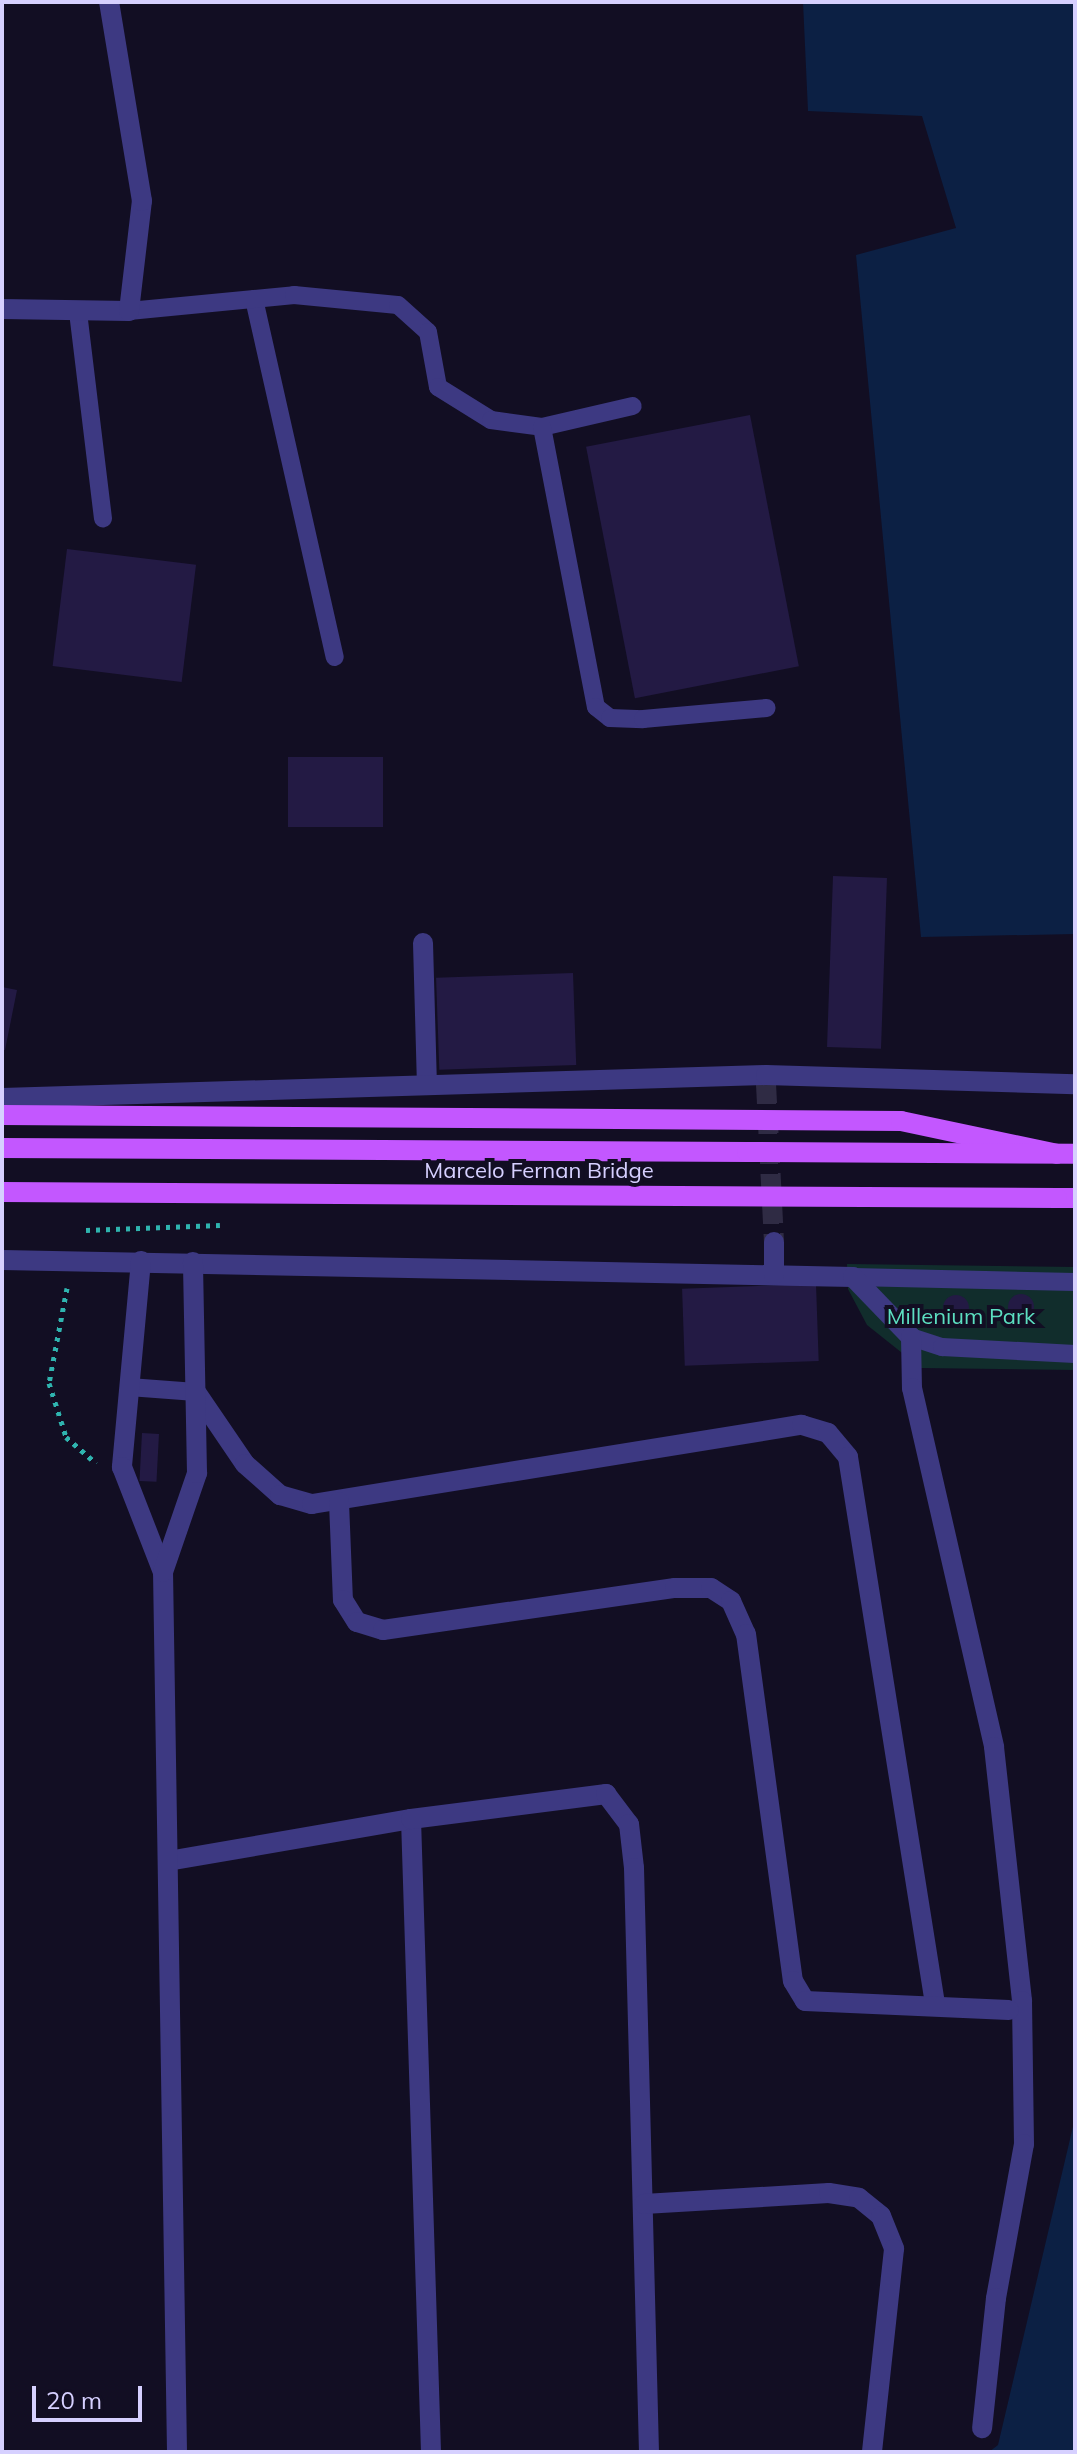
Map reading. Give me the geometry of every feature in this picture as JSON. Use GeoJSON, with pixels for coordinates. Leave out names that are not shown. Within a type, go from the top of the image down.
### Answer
{"type":"FeatureCollection","features":[{"type":"Feature","properties":{"kind":"main road"},"geometry":{"type":"LineString","coordinates":[[2,1115],[901,1121],[1066,1154]]}},
{"type":"Feature","properties":{"kind":"main road","name":"Marcelo Fernan Bridge"},"geometry":{"type":"LineString","coordinates":[[2,1148],[1066,1154]]}},
{"type":"Feature","properties":{"kind":"main road","name":"Marcelo Fernan Bridge"},"geometry":{"type":"LineString","coordinates":[[2,1192],[1075,1198]]}},
{"type":"Feature","properties":{"kind":"street"},"geometry":{"type":"LineString","coordinates":[[2,309],[129,311],[142,201],[109,2]]}},
{"type":"Feature","properties":{"kind":"street"},"geometry":{"type":"LineString","coordinates":[[423,943],[427,1085]]}},
{"type":"Feature","properties":{"kind":"street"},"geometry":{"type":"LineString","coordinates":[[2,1098],[427,1085],[766,1080],[1075,1084]]}},
{"type":"Feature","properties":{"kind":"street"},"geometry":{"type":"LineString","coordinates":[[774,1242],[774,1275]]}},
{"type":"Feature","properties":{"kind":"street"},"geometry":{"type":"LineString","coordinates":[[2,1260],[73,1259],[853,1277],[911,1337],[912,1388],[994,1747],[1022,2001],[1024,2144],[996,2298],[982,2428]]}},
{"type":"Feature","properties":{"kind":"street"},"geometry":{"type":"LineString","coordinates":[[141,1261],[122,1467],[163,1572]]}},
{"type":"Feature","properties":{"kind":"street"},"geometry":{"type":"LineString","coordinates":[[177,2452],[163,1572],[197,1473],[193,1262]]}},
{"type":"Feature","properties":{"kind":"street"},"geometry":{"type":"LineString","coordinates":[[196,1392],[245,1464],[280,1495],[312,1504],[802,1425],[828,1433],[848,1457],[935,2004]]}},
{"type":"Feature","properties":{"kind":"street"},"geometry":{"type":"LineString","coordinates":[[339,1502],[343,1600],[357,1622],[383,1630],[675,1588],[711,1588],[731,1601],[746,1634],[793,1981],[805,2001],[822,2005],[935,2004],[1009,2010]]}},
{"type":"Feature","properties":{"kind":"street"},"geometry":{"type":"LineString","coordinates":[[168,1861],[411,1819],[606,1794],[629,1824],[644,2204],[649,2452]]}},
{"type":"Feature","properties":{"kind":"street"},"geometry":{"type":"LineString","coordinates":[[411,1819],[431,2452]]}},
{"type":"Feature","properties":{"kind":"street"},"geometry":{"type":"LineString","coordinates":[[644,2204],[829,2193],[859,2198],[881,2216],[894,2249],[872,2452]]}},
{"type":"Feature","properties":{"kind":"lane"},"geometry":{"type":"LineString","coordinates":[[129,311],[294,295],[398,305],[428,332],[438,387],[491,420],[542,427],[633,406]]}},
{"type":"Feature","properties":{"kind":"lane"},"geometry":{"type":"LineString","coordinates":[[254,299],[335,657]]}},
{"type":"Feature","properties":{"kind":"lane"},"geometry":{"type":"LineString","coordinates":[[78,312],[103,518]]}},
{"type":"Feature","properties":{"kind":"lane"},"geometry":{"type":"LineString","coordinates":[[542,427],[596,707],[610,718],[643,719],[767,708]]}},
{"type":"Feature","properties":{"kind":"lane"},"geometry":{"type":"LineString","coordinates":[[853,1277],[1075,1282]]}},
{"type":"Feature","properties":{"kind":"lane"},"geometry":{"type":"LineString","coordinates":[[911,1337],[942,1347],[1075,1354]]}},
{"type":"Feature","properties":{"kind":"lane"},"geometry":{"type":"LineString","coordinates":[[129,1387],[196,1392]]}},
{"type":"Feature","properties":{"kind":"path"},"geometry":{"type":"LineString","coordinates":[[73,1259],[49,1383],[66,1437],[106,1469]]}},
{"type":"Feature","properties":{"kind":"green space","name":"Millenium Park"},"geometry":{"type":"Polygon","coordinates":[[[847,1264],[1075,1267],[1075,1370],[921,1368],[867,1325],[848,1289],[847,1264]]]}},
{"type":"Feature","properties":{"kind":"water"},"geometry":{"type":"Polygon","coordinates":[[[803,2],[1075,2],[1075,934],[921,937],[856,255],[956,228],[922,116],[808,111],[803,2]]]}},
{"type":"Feature","properties":{"kind":"water"},"geometry":{"type":"Polygon","coordinates":[[[1075,2118],[1075,2452],[989,2452],[998,2445],[1075,2118]]]}},
{"type":"Feature","properties":{"kind":"building"},"geometry":{"type":"Polygon","coordinates":[[[750,415],[799,666],[635,698],[586,447],[750,415]]]}},
{"type":"Feature","properties":{"kind":"building"},"geometry":{"type":"Polygon","coordinates":[[[67,549],[196,565],[182,682],[53,666],[67,549]]]}},
{"type":"Feature","properties":{"kind":"building"},"geometry":{"type":"Polygon","coordinates":[[[288,757],[383,757],[383,827],[288,827],[288,757]]]}},
{"type":"Feature","properties":{"kind":"building"},"geometry":{"type":"Polygon","coordinates":[[[833,876],[887,878],[881,1049],[827,1047],[833,876]]]}},
{"type":"Feature","properties":{"kind":"building"},"geometry":{"type":"Polygon","coordinates":[[[573,973],[576,1065],[439,1070],[436,978],[573,973]]]}},
{"type":"Feature","properties":{"kind":"building"},"geometry":{"type":"Polygon","coordinates":[[[2,987],[17,990],[5,1050],[2,1050],[2,987]]]}},
{"type":"Feature","properties":{"kind":"building"},"geometry":{"type":"Polygon","coordinates":[[[816,1284],[819,1361],[685,1366],[682,1289],[816,1284]]]}},
{"type":"Feature","properties":{"kind":"building"},"geometry":{"type":"Polygon","coordinates":[[[1021,1294],[1030,1298],[1034,1307],[1030,1316],[1021,1320],[1012,1316],[1008,1307],[1012,1298],[1021,1294]]]}},
{"type":"Feature","properties":{"kind":"building"},"geometry":{"type":"Polygon","coordinates":[[[956,1295],[965,1299],[969,1308],[965,1317],[956,1321],[947,1317],[943,1308],[947,1299],[956,1295]]]}},
{"type":"Feature","properties":{"kind":"building"},"geometry":{"type":"Polygon","coordinates":[[[142,1433],[159,1434],[156,1482],[139,1481],[142,1433]]]}},
{"type":"Feature","properties":{"kind":"tunnel"},"geometry":{"type":"LineString","coordinates":[[766,1084],[774,1242]]}}]}
